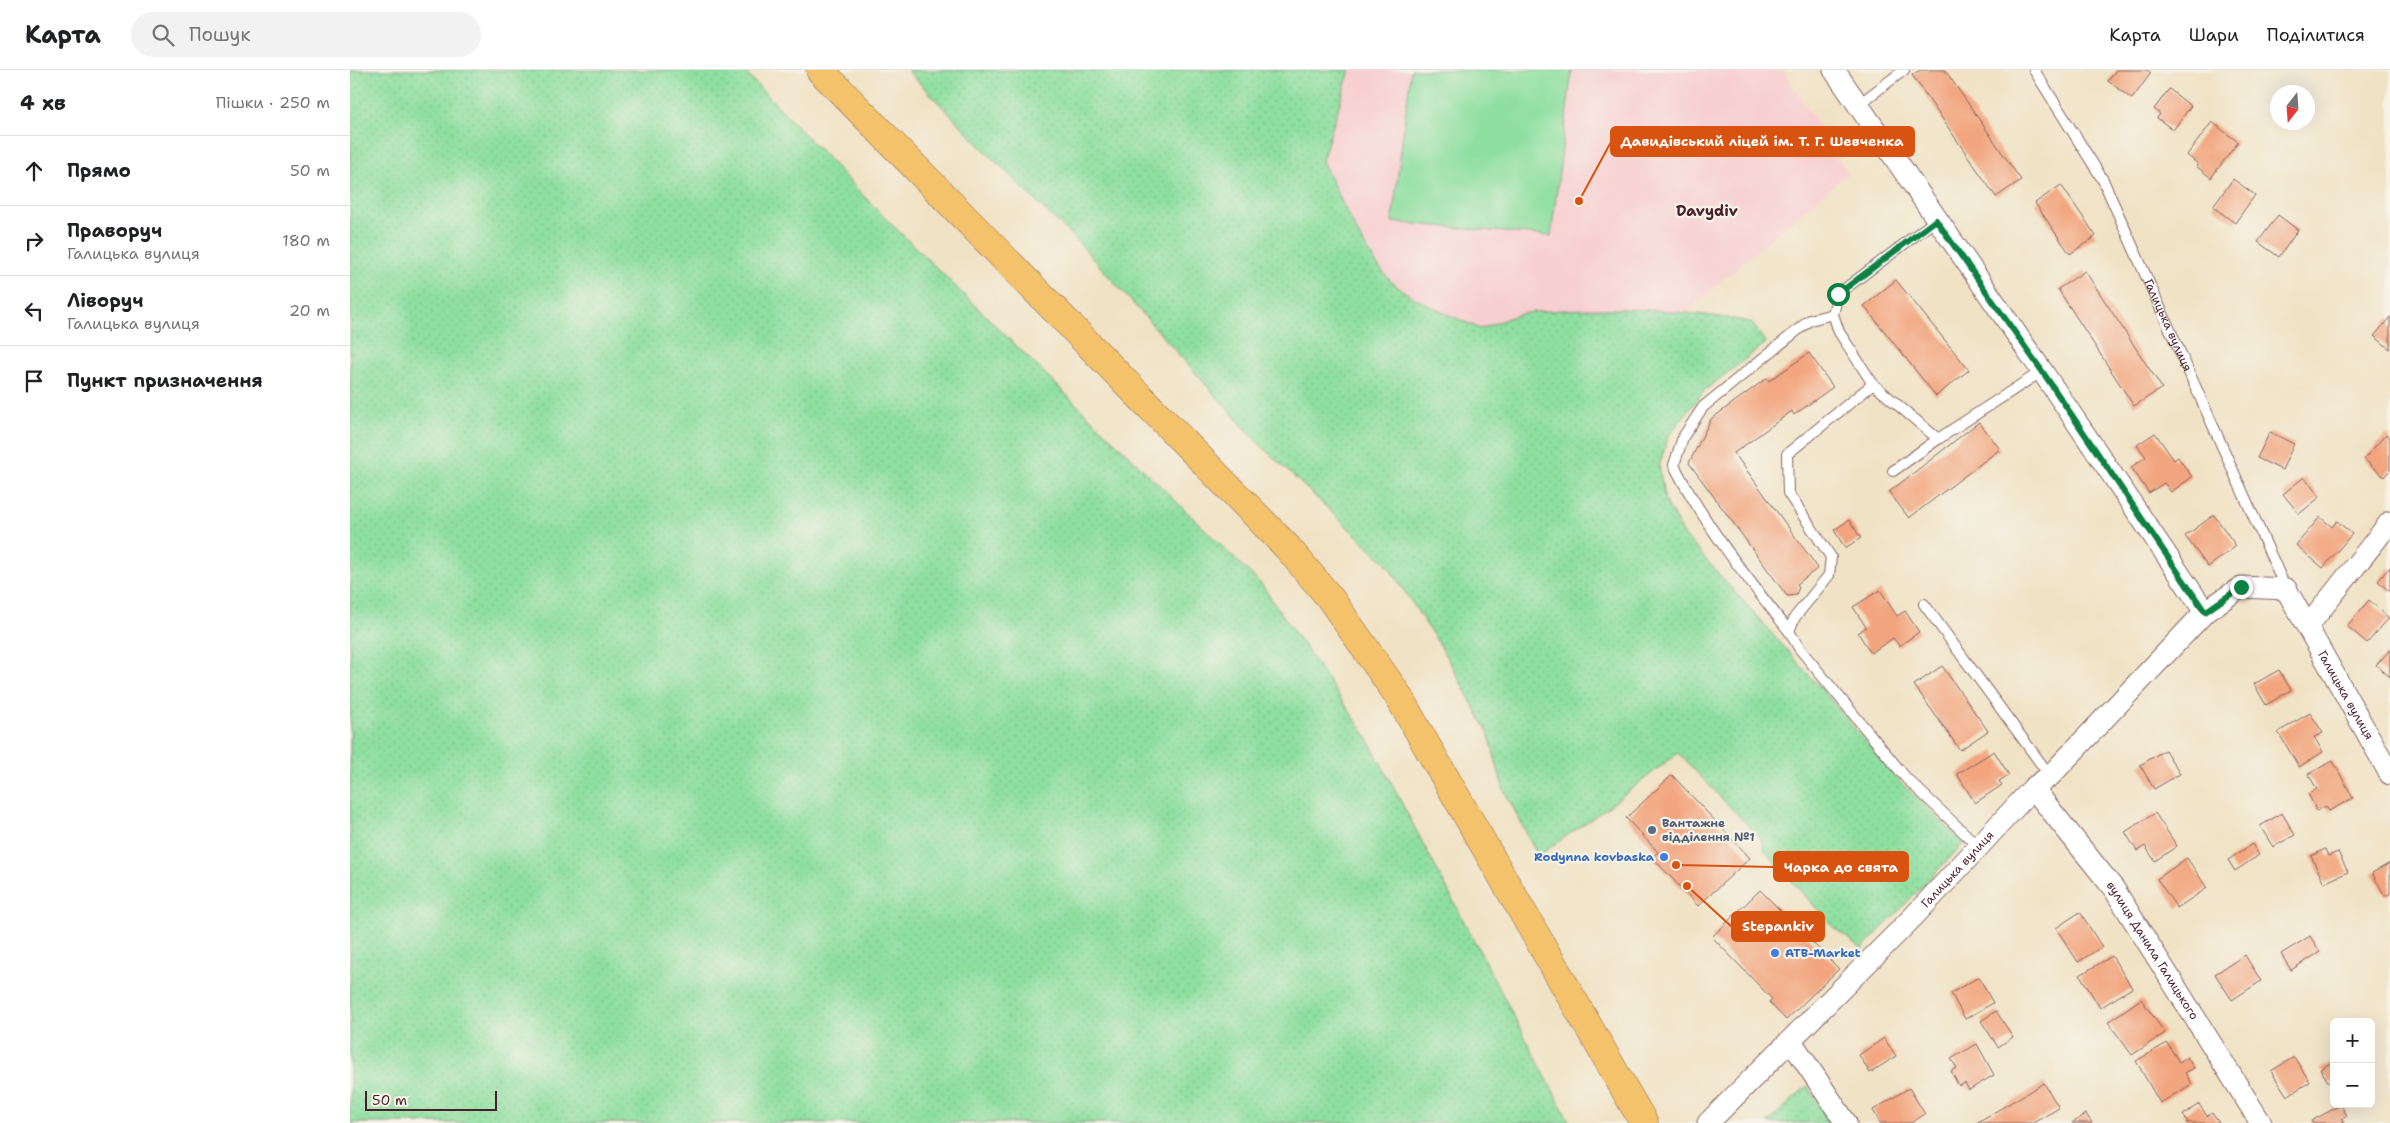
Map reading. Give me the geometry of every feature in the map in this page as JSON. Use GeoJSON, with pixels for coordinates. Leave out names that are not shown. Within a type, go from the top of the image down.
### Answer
{"type":"FeatureCollection","features":[{"type":"Feature","properties":{"kind":"main road"},"geometry":{"type":"LineString","coordinates":[[820,70],[1287,547],[1330,598],[1397,694],[1644,1123]]}},
{"type":"Feature","properties":{"kind":"street"},"geometry":{"type":"LineString","coordinates":[[1834,70],[2042,371],[2205,612]]}},
{"type":"Feature","properties":{"kind":"street"},"geometry":{"type":"LineString","coordinates":[[2308,626],[2390,522]]}},
{"type":"Feature","properties":{"kind":"street","name":"Галицька вулиця"},"geometry":{"type":"LineString","coordinates":[[1708,1123],[1915,915],[2205,612],[2241,587],[2286,589],[2390,774]]}},
{"type":"Feature","properties":{"kind":"street","name":"вулиця Данила Галицького"},"geometry":{"type":"LineString","coordinates":[[2041,782],[2114,889],[2261,1123]]}},
{"type":"Feature","properties":{"kind":"street"},"geometry":{"type":"LineString","coordinates":[[1791,1041],[1846,1123]]}},
{"type":"Feature","properties":{"kind":"lane"},"geometry":{"type":"LineString","coordinates":[[1858,105],[1904,70]]}},
{"type":"Feature","properties":{"kind":"lane","name":"Галицька вулиця"},"geometry":{"type":"LineString","coordinates":[[2034,70],[2102,180],[2286,589]]}},
{"type":"Feature","properties":{"kind":"lane"},"geometry":{"type":"LineString","coordinates":[[1936,220],[1838,294],[1833,314],[1839,332],[1873,384],[1938,439]]}},
{"type":"Feature","properties":{"kind":"lane"},"geometry":{"type":"LineString","coordinates":[[1833,314],[1810,320],[1703,407],[1683,437],[1674,465],[1688,493],[1730,556],[1789,631],[1799,648],[1906,778],[1979,846]]}},
{"type":"Feature","properties":{"kind":"lane"},"geometry":{"type":"LineString","coordinates":[[1893,471],[2042,371]]}},
{"type":"Feature","properties":{"kind":"lane"},"geometry":{"type":"LineString","coordinates":[[1789,631],[1795,617],[1829,576],[1831,557],[1788,493],[1787,454],[1873,384]]}},
{"type":"Feature","properties":{"kind":"lane"},"geometry":{"type":"LineString","coordinates":[[1924,604],[2041,782]]}},
{"type":"Feature","properties":{"kind":"shaded area"},"geometry":{"type":"Polygon","coordinates":[[[1350,70],[1783,70],[1848,173],[1697,302],[1688,314],[1627,309],[1525,313],[1480,329],[1415,298],[1388,278],[1356,229],[1322,161],[1350,70]]]}},
{"type":"Feature","properties":{"kind":"green space"},"geometry":{"type":"Polygon","coordinates":[[[350,70],[743,70],[882,215],[1261,584],[1366,735],[1570,1123],[350,1123],[350,70]]]}},
{"type":"Feature","properties":{"kind":"green space"},"geometry":{"type":"Polygon","coordinates":[[[907,70],[1350,70],[1322,161],[1368,251],[1387,277],[1406,293],[1480,329],[1521,314],[1582,309],[1668,311],[1751,322],[1766,343],[1705,390],[1669,435],[1659,466],[1665,501],[1685,536],[1826,694],[1898,780],[1964,843],[1862,949],[1833,927],[1766,852],[1760,838],[1678,753],[1608,807],[1538,856],[1503,788],[1488,732],[1441,647],[1386,563],[1260,445],[1079,243],[990,156],[907,70]]]}},
{"type":"Feature","properties":{"kind":"green space"},"geometry":{"type":"Polygon","coordinates":[[[1411,70],[1572,70],[1551,236],[1392,222],[1411,70]]]}},
{"type":"Feature","properties":{"kind":"green space"},"geometry":{"type":"Polygon","coordinates":[[[1807,1086],[1831,1123],[1767,1123],[1807,1086]]]}},
{"type":"Feature","properties":{"kind":"building"},"geometry":{"type":"Polygon","coordinates":[[[1920,70],[1945,70],[2021,180],[1996,197],[1912,75],[1920,70]]]}},
{"type":"Feature","properties":{"kind":"building"},"geometry":{"type":"Polygon","coordinates":[[[2116,70],[2147,70],[2151,73],[2132,99],[2108,81],[2116,70]]]}},
{"type":"Feature","properties":{"kind":"building"},"geometry":{"type":"Polygon","coordinates":[[[2169,89],[2191,106],[2173,130],[2157,118],[2160,114],[2154,109],[2169,89]]]}},
{"type":"Feature","properties":{"kind":"building"},"geometry":{"type":"Polygon","coordinates":[[[2212,122],[2238,142],[2211,178],[2196,166],[2198,164],[2187,155],[2212,122]]]}},
{"type":"Feature","properties":{"kind":"building"},"geometry":{"type":"Polygon","coordinates":[[[2233,179],[2255,195],[2235,223],[2213,207],[2233,179]]]}},
{"type":"Feature","properties":{"kind":"building"},"geometry":{"type":"Polygon","coordinates":[[[2061,185],[2096,236],[2070,254],[2035,203],[2061,185]]]}},
{"type":"Feature","properties":{"kind":"building"},"geometry":{"type":"Polygon","coordinates":[[[2278,215],[2298,230],[2279,257],[2258,242],[2278,215]]]}},
{"type":"Feature","properties":{"kind":"building"},"geometry":{"type":"Polygon","coordinates":[[[2085,271],[2162,388],[2134,406],[2058,289],[2085,271]]]}},
{"type":"Feature","properties":{"kind":"building"},"geometry":{"type":"Polygon","coordinates":[[[1896,280],[1969,370],[1936,396],[1864,306],[1896,280]]]}},
{"type":"Feature","properties":{"kind":"building"},"geometry":{"type":"Polygon","coordinates":[[[2390,317],[2390,349],[2374,336],[2390,317]]]}},
{"type":"Feature","properties":{"kind":"building"},"geometry":{"type":"Polygon","coordinates":[[[1809,353],[1833,387],[1794,415],[1792,411],[1734,453],[1818,568],[1797,584],[1799,587],[1796,595],[1787,596],[1689,463],[1711,419],[1767,378],[1769,381],[1809,353]]]}},
{"type":"Feature","properties":{"kind":"building"},"geometry":{"type":"Polygon","coordinates":[[[1979,422],[2000,449],[1909,518],[1889,492],[1979,422]]]}},
{"type":"Feature","properties":{"kind":"building"},"geometry":{"type":"Polygon","coordinates":[[[2270,432],[2294,444],[2282,470],[2257,458],[2270,432]]]}},
{"type":"Feature","properties":{"kind":"building"},"geometry":{"type":"Polygon","coordinates":[[[2155,433],[2174,460],[2178,457],[2192,477],[2171,492],[2164,483],[2149,493],[2131,467],[2146,457],[2137,445],[2155,433]]]}},
{"type":"Feature","properties":{"kind":"building"},"geometry":{"type":"Polygon","coordinates":[[[2386,434],[2390,437],[2390,470],[2384,477],[2364,459],[2386,434]]]}},
{"type":"Feature","properties":{"kind":"building"},"geometry":{"type":"Polygon","coordinates":[[[2304,477],[2320,497],[2299,514],[2283,494],[2304,477]]]}},
{"type":"Feature","properties":{"kind":"building"},"geometry":{"type":"Polygon","coordinates":[[[2214,515],[2236,546],[2208,567],[2185,536],[2214,515]]]}},
{"type":"Feature","properties":{"kind":"building"},"geometry":{"type":"Polygon","coordinates":[[[2320,517],[2332,527],[2337,521],[2352,534],[2323,568],[2296,545],[2320,517]]]}},
{"type":"Feature","properties":{"kind":"building"},"geometry":{"type":"Polygon","coordinates":[[[1849,520],[1861,538],[1845,548],[1834,530],[1849,520]]]}},
{"type":"Feature","properties":{"kind":"building"},"geometry":{"type":"Polygon","coordinates":[[[2390,567],[2390,592],[2378,581],[2390,567]]]}},
{"type":"Feature","properties":{"kind":"building"},"geometry":{"type":"Polygon","coordinates":[[[1880,590],[1897,616],[1905,611],[1919,632],[1899,646],[1893,638],[1871,653],[1858,633],[1866,627],[1853,607],[1880,590]]]}},
{"type":"Feature","properties":{"kind":"building"},"geometry":{"type":"Polygon","coordinates":[[[2369,600],[2389,618],[2367,643],[2347,626],[2369,600]]]}},
{"type":"Feature","properties":{"kind":"building"},"geometry":{"type":"Polygon","coordinates":[[[2390,650],[2390,677],[2376,665],[2390,650]]]}},
{"type":"Feature","properties":{"kind":"building"},"geometry":{"type":"Polygon","coordinates":[[[1942,666],[1988,731],[1960,750],[1914,685],[1942,666]]]}},
{"type":"Feature","properties":{"kind":"building"},"geometry":{"type":"Polygon","coordinates":[[[2279,670],[2291,690],[2266,705],[2254,684],[2279,670]]]}},
{"type":"Feature","properties":{"kind":"building"},"geometry":{"type":"Polygon","coordinates":[[[2310,713],[2323,733],[2314,737],[2323,752],[2299,767],[2278,732],[2310,713]]]}},
{"type":"Feature","properties":{"kind":"building"},"geometry":{"type":"Polygon","coordinates":[[[2165,750],[2180,774],[2154,789],[2140,765],[2165,750]]]}},
{"type":"Feature","properties":{"kind":"building"},"geometry":{"type":"Polygon","coordinates":[[[1994,751],[2009,775],[1999,781],[2002,785],[1975,803],[1957,774],[1994,751]]]}},
{"type":"Feature","properties":{"kind":"building"},"geometry":{"type":"Polygon","coordinates":[[[2333,761],[2353,798],[2329,811],[2326,806],[2317,811],[2308,794],[2317,789],[2308,774],[2333,761]]]}},
{"type":"Feature","properties":{"kind":"building"},"geometry":{"type":"Polygon","coordinates":[[[1672,775],[1750,858],[1698,906],[1652,857],[1658,852],[1626,818],[1672,775]]]}},
{"type":"Feature","properties":{"kind":"building"},"geometry":{"type":"Polygon","coordinates":[[[2155,813],[2177,846],[2155,861],[2145,846],[2137,851],[2125,832],[2155,813]]]}},
{"type":"Feature","properties":{"kind":"building"},"geometry":{"type":"Polygon","coordinates":[[[2282,813],[2295,835],[2273,847],[2260,826],[2282,813]]]}},
{"type":"Feature","properties":{"kind":"building"},"geometry":{"type":"Polygon","coordinates":[[[2252,844],[2259,855],[2235,871],[2228,860],[2252,844]]]}},
{"type":"Feature","properties":{"kind":"building"},"geometry":{"type":"Polygon","coordinates":[[[2325,849],[2328,856],[2338,852],[2348,872],[2324,883],[2311,856],[2325,849]]]}},
{"type":"Feature","properties":{"kind":"building"},"geometry":{"type":"Polygon","coordinates":[[[2187,858],[2207,888],[2177,908],[2157,879],[2187,858]]]}},
{"type":"Feature","properties":{"kind":"building"},"geometry":{"type":"Polygon","coordinates":[[[2390,863],[2390,894],[2385,896],[2372,873],[2390,863]]]}},
{"type":"Feature","properties":{"kind":"building","name":"ATB-Market"},"geometry":{"type":"Polygon","coordinates":[[[1760,890],[1839,969],[1786,1020],[1769,1002],[1772,999],[1712,937],[1760,890]]]}},
{"type":"Feature","properties":{"kind":"building"},"geometry":{"type":"Polygon","coordinates":[[[2080,912],[2102,947],[2078,962],[2056,928],[2080,912]]]}},
{"type":"Feature","properties":{"kind":"building"},"geometry":{"type":"Polygon","coordinates":[[[2310,936],[2320,952],[2291,970],[2281,954],[2310,936]]]}},
{"type":"Feature","properties":{"kind":"building"},"geometry":{"type":"Polygon","coordinates":[[[2245,955],[2261,981],[2232,1000],[2215,974],[2245,955]]]}},
{"type":"Feature","properties":{"kind":"building"},"geometry":{"type":"Polygon","coordinates":[[[2112,956],[2132,988],[2100,1008],[2080,975],[2112,956]]]}},
{"type":"Feature","properties":{"kind":"building"},"geometry":{"type":"Polygon","coordinates":[[[1979,977],[1993,1003],[1965,1019],[1951,993],[1979,977]]]}},
{"type":"Feature","properties":{"kind":"building"},"geometry":{"type":"Polygon","coordinates":[[[2141,999],[2165,1033],[2132,1055],[2108,1022],[2141,999]]]}},
{"type":"Feature","properties":{"kind":"building"},"geometry":{"type":"Polygon","coordinates":[[[1996,1011],[2013,1037],[1998,1047],[1981,1021],[1996,1011]]]}},
{"type":"Feature","properties":{"kind":"building"},"geometry":{"type":"Polygon","coordinates":[[[1884,1038],[1896,1056],[1870,1073],[1859,1055],[1884,1038]]]}},
{"type":"Feature","properties":{"kind":"building"},"geometry":{"type":"Polygon","coordinates":[[[2167,1043],[2179,1062],[2187,1057],[2194,1068],[2185,1073],[2192,1084],[2160,1103],[2136,1061],[2167,1043]]]}},
{"type":"Feature","properties":{"kind":"building"},"geometry":{"type":"Polygon","coordinates":[[[1977,1044],[1994,1075],[1969,1090],[1965,1083],[1959,1086],[1951,1071],[1957,1068],[1951,1059],[1977,1044]]]}},
{"type":"Feature","properties":{"kind":"building"},"geometry":{"type":"Polygon","coordinates":[[[2294,1057],[2310,1082],[2287,1096],[2271,1071],[2294,1057]]]}},
{"type":"Feature","properties":{"kind":"building"},"geometry":{"type":"Polygon","coordinates":[[[2330,1063],[2330,1083],[2329,1083],[2320,1069],[2330,1063]]]}},
{"type":"Feature","properties":{"kind":"building"},"geometry":{"type":"Polygon","coordinates":[[[2044,1083],[2059,1108],[2033,1123],[1976,1123],[2044,1083]]]}},
{"type":"Feature","properties":{"kind":"building"},"geometry":{"type":"Polygon","coordinates":[[[1909,1088],[1925,1114],[1911,1123],[1880,1123],[1873,1110],[1909,1088]]]}},
{"type":"Feature","properties":{"kind":"building"},"geometry":{"type":"Polygon","coordinates":[[[2199,1104],[2207,1116],[2212,1113],[2219,1123],[2186,1123],[2188,1122],[2183,1115],[2199,1104]]]}},
{"type":"Feature","properties":{"kind":"building"},"geometry":{"type":"Polygon","coordinates":[[[2335,1108],[2343,1108],[2347,1116],[2342,1119],[2344,1123],[2312,1123],[2311,1121],[2335,1108]]]}},
{"type":"Feature","properties":{"kind":"building"},"geometry":{"type":"Polygon","coordinates":[[[2086,1114],[2092,1123],[2072,1123],[2086,1114]]]}},
{"type":"Feature","properties":{"kind":"place","name":"Давидівський ліцей ім. Т. Г. Шевченка"},"geometry":{"type":"Point","coordinates":[1579,201]}},
{"type":"Feature","properties":{"kind":"place","name":"Вантажне відділення №1"},"geometry":{"type":"Point","coordinates":[1652,830]}},
{"type":"Feature","properties":{"kind":"place","name":"Rodynna kovbaska"},"geometry":{"type":"Point","coordinates":[1664,857]}},
{"type":"Feature","properties":{"kind":"place","name":"Чарка до свята"},"geometry":{"type":"Point","coordinates":[1676,865]}},
{"type":"Feature","properties":{"kind":"place","name":"Stepankiv"},"geometry":{"type":"Point","coordinates":[1687,886]}},
{"type":"Feature","properties":{"kind":"place","name":"ATB-Market"},"geometry":{"type":"Point","coordinates":[1775,953]}},
{"type":"Feature","properties":{"kind":"district","name":"Davydiv"},"geometry":{"type":"Point","coordinates":[1707,211]}},
{"type":"Feature","properties":{"kind":"route"},"geometry":{"type":"LineString","coordinates":[[1838,294],[1936,220],[2042,371],[2205,612],[2241,587]]}}]}
